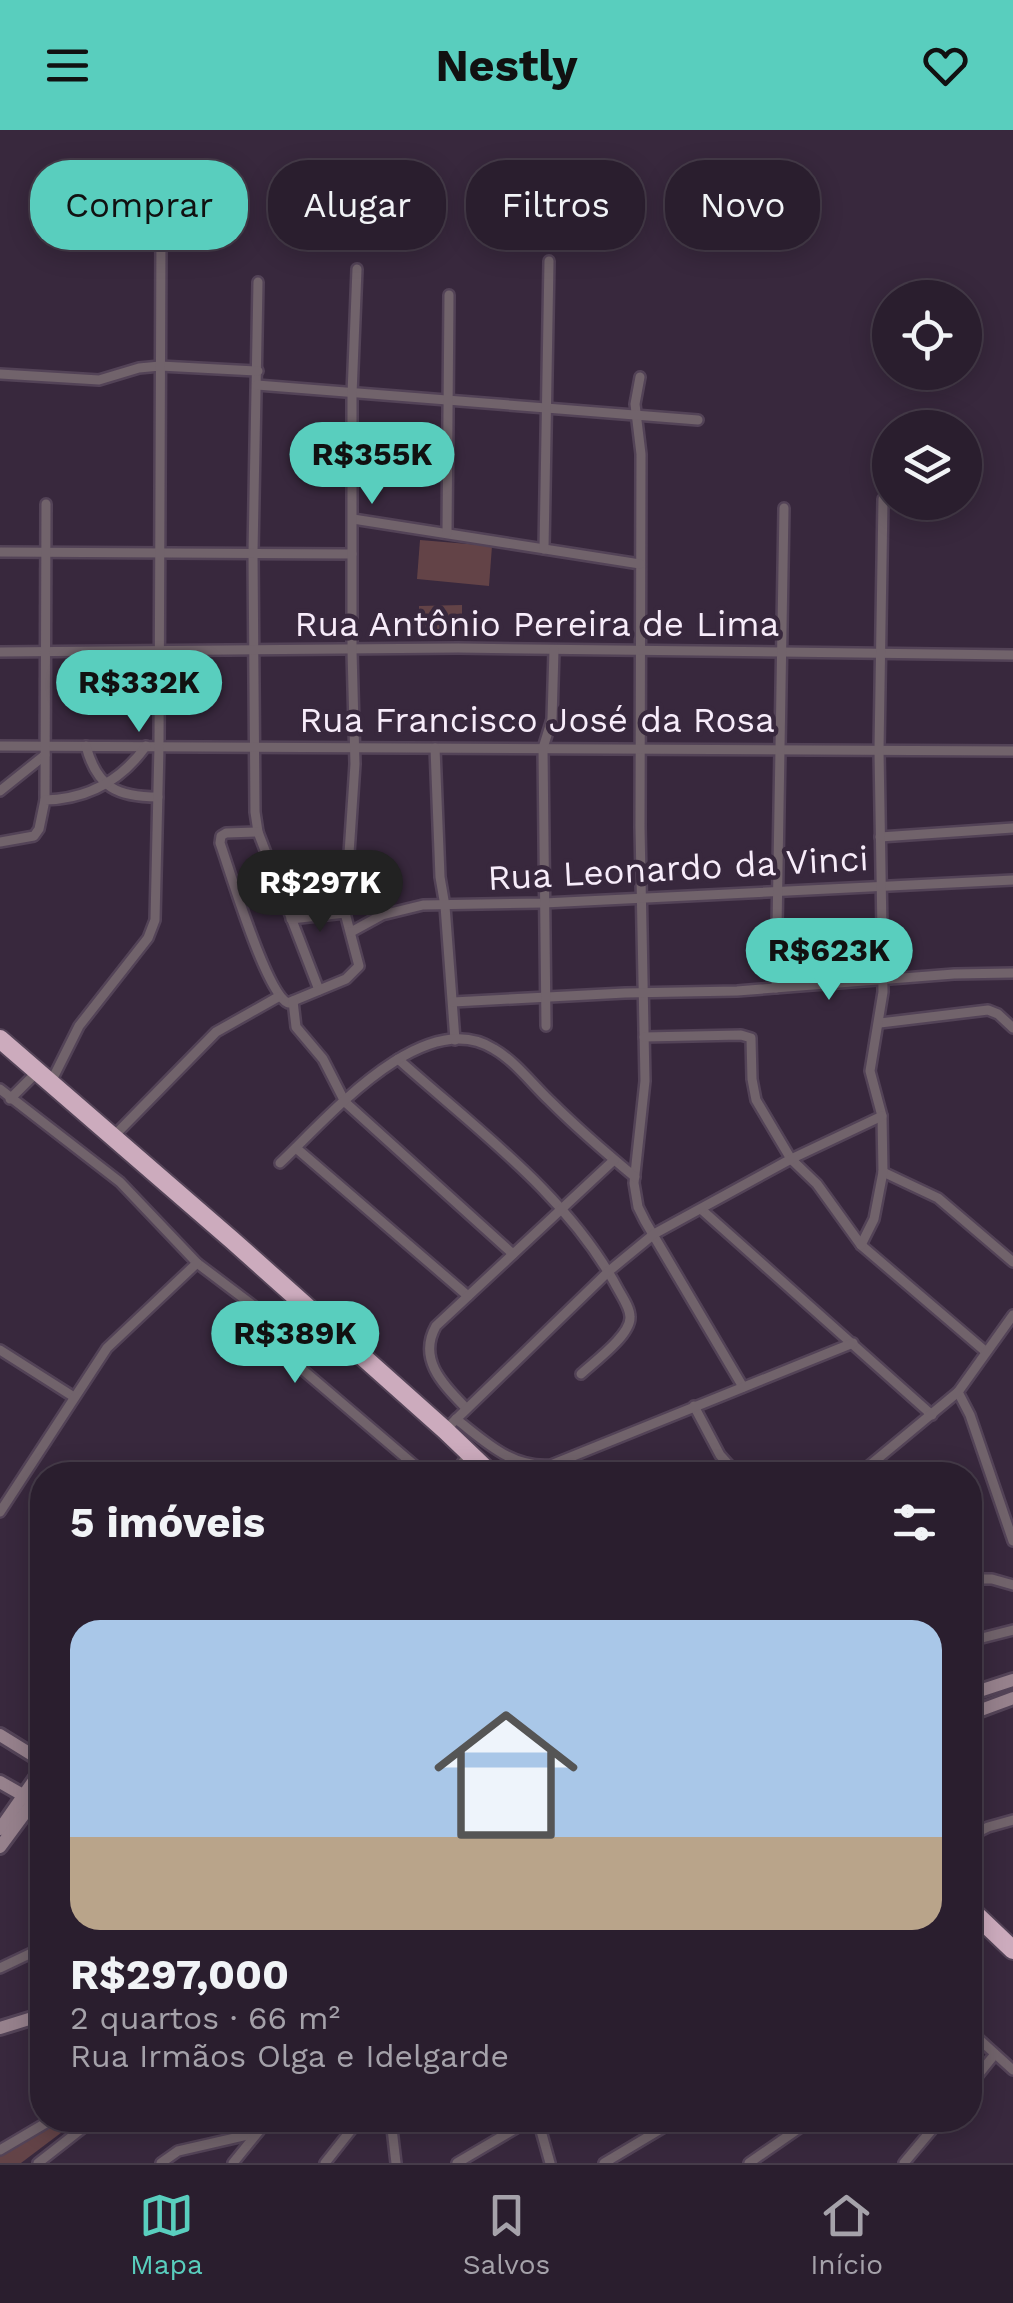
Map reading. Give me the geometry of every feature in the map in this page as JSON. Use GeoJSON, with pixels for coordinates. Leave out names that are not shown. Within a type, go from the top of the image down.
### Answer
{"type":"FeatureCollection","features":[{"type":"Feature","properties":{"kind":"highway"},"geometry":{"type":"LineString","coordinates":[[0,1039],[451,1424],[478,1462]]}},
{"type":"Feature","properties":{"kind":"highway"},"geometry":{"type":"LineString","coordinates":[[982,1920],[1013,1950]]}},
{"type":"Feature","properties":{"kind":"main road"},"geometry":{"type":"LineString","coordinates":[[982,1690],[1013,1680]]}},
{"type":"Feature","properties":{"kind":"main road"},"geometry":{"type":"LineString","coordinates":[[982,1710],[1013,1698]]}},
{"type":"Feature","properties":{"kind":"main road"},"geometry":{"type":"LineString","coordinates":[[0,1735],[30,1754]]}},
{"type":"Feature","properties":{"kind":"main road"},"geometry":{"type":"LineString","coordinates":[[0,1782],[30,1795]]}},
{"type":"Feature","properties":{"kind":"main road"},"geometry":{"type":"LineString","coordinates":[[0,1830],[30,1803]]}},
{"type":"Feature","properties":{"kind":"main road"},"geometry":{"type":"LineString","coordinates":[[0,1847],[30,1806]]}},
{"type":"Feature","properties":{"kind":"main road"},"geometry":{"type":"LineString","coordinates":[[0,2028],[30,2019]]}},
{"type":"Feature","properties":{"kind":"street"},"geometry":{"type":"LineString","coordinates":[[10,1099],[44,1076],[151,931],[156,897],[159,746],[161,250]]}},
{"type":"Feature","properties":{"kind":"street"},"geometry":{"type":"LineString","coordinates":[[544,549],[550,261]]}},
{"type":"Feature","properties":{"kind":"street"},"geometry":{"type":"LineString","coordinates":[[258,832],[226,833],[220,842],[244,913],[279,998],[286,1003],[346,979],[356,971],[359,959],[345,913],[354,747],[352,394],[357,268]]}},
{"type":"Feature","properties":{"kind":"street"},"geometry":{"type":"LineString","coordinates":[[258,282],[253,552],[253,746],[258,832],[318,990]]}},
{"type":"Feature","properties":{"kind":"street"},"geometry":{"type":"LineString","coordinates":[[447,534],[449,295]]}},
{"type":"Feature","properties":{"kind":"street"},"geometry":{"type":"LineString","coordinates":[[0,374],[100,380],[160,366],[258,371]]}},
{"type":"Feature","properties":{"kind":"street"},"geometry":{"type":"LineString","coordinates":[[640,377],[635,415],[641,454],[644,1038],[643,1122],[635,1177],[638,1207],[743,1386]]}},
{"type":"Feature","properties":{"kind":"street"},"geometry":{"type":"LineString","coordinates":[[257,384],[698,420]]}},
{"type":"Feature","properties":{"kind":"street"},"geometry":{"type":"LineString","coordinates":[[0,842],[36,834],[45,800],[46,504]]}},
{"type":"Feature","properties":{"kind":"street"},"geometry":{"type":"LineString","coordinates":[[776,988],[784,508]]}},
{"type":"Feature","properties":{"kind":"street"},"geometry":{"type":"LineString","coordinates":[[353,519],[640,564]]}},
{"type":"Feature","properties":{"kind":"street"},"geometry":{"type":"LineString","coordinates":[[861,1245],[874,1220],[882,1172],[882,1116],[870,1071],[880,1023],[882,980],[878,750],[883,520]]}},
{"type":"Feature","properties":{"kind":"street"},"geometry":{"type":"LineString","coordinates":[[0,552],[352,554]]}},
{"type":"Feature","properties":{"kind":"street"},"geometry":{"type":"LineString","coordinates":[[546,1026],[542,748],[552,719],[554,650]]}},
{"type":"Feature","properties":{"kind":"street","name":"Rua Antônio Pereira de Lima"},"geometry":{"type":"LineString","coordinates":[[6,652],[554,650],[1013,655]]}},
{"type":"Feature","properties":{"kind":"street"},"geometry":{"type":"LineString","coordinates":[[0,661],[6,652]]}},
{"type":"Feature","properties":{"kind":"street","name":"Rua Francisco José da Rosa"},"geometry":{"type":"LineString","coordinates":[[0,746],[45,751],[86,746],[1013,750]]}},
{"type":"Feature","properties":{"kind":"street"},"geometry":{"type":"LineString","coordinates":[[86,746],[94,768],[106,784],[125,796],[158,797]]}},
{"type":"Feature","properties":{"kind":"street"},"geometry":{"type":"LineString","coordinates":[[45,800],[75,797],[106,784],[129,767],[146,746]]}},
{"type":"Feature","properties":{"kind":"street"},"geometry":{"type":"LineString","coordinates":[[436,748],[440,877],[455,1040]]}},
{"type":"Feature","properties":{"kind":"street"},"geometry":{"type":"LineString","coordinates":[[0,791],[45,751]]}},
{"type":"Feature","properties":{"kind":"street"},"geometry":{"type":"LineString","coordinates":[[880,837],[1013,828]]}},
{"type":"Feature","properties":{"kind":"street","name":"Rua Leonardo da Vinci"},"geometry":{"type":"LineString","coordinates":[[351,932],[406,907],[1013,880]]}},
{"type":"Feature","properties":{"kind":"street"},"geometry":{"type":"LineString","coordinates":[[291,919],[345,913]]}},
{"type":"Feature","properties":{"kind":"street"},"geometry":{"type":"LineString","coordinates":[[453,1002],[1013,973]]}},
{"type":"Feature","properties":{"kind":"street"},"geometry":{"type":"LineString","coordinates":[[112,1138],[216,1032],[279,998]]}},
{"type":"Feature","properties":{"kind":"street"},"geometry":{"type":"LineString","coordinates":[[293,1001],[296,1026],[323,1059],[346,1102],[513,1254]]}},
{"type":"Feature","properties":{"kind":"street"},"geometry":{"type":"LineString","coordinates":[[880,1023],[988,1010],[1013,1028]]}},
{"type":"Feature","properties":{"kind":"street"},"geometry":{"type":"LineString","coordinates":[[644,1038],[751,1038],[756,1100],[791,1159],[816,1184],[861,1245],[984,1351]]}},
{"type":"Feature","properties":{"kind":"street"},"geometry":{"type":"LineString","coordinates":[[280,1163],[366,1081],[417,1047],[455,1040],[494,1048],[635,1177]]}},
{"type":"Feature","properties":{"kind":"street"},"geometry":{"type":"LineString","coordinates":[[398,1059],[562,1207],[608,1271],[626,1303],[631,1316],[629,1324],[614,1344],[581,1374]]}},
{"type":"Feature","properties":{"kind":"street"},"geometry":{"type":"LineString","coordinates":[[0,1089],[120,1182],[197,1264],[255,1307],[269,1341],[411,1462]]}},
{"type":"Feature","properties":{"kind":"street"},"geometry":{"type":"LineString","coordinates":[[519,1462],[451,1424],[608,1271],[654,1234],[791,1159],[882,1116]]}},
{"type":"Feature","properties":{"kind":"street"},"geometry":{"type":"LineString","coordinates":[[296,1148],[468,1296]]}},
{"type":"Feature","properties":{"kind":"street"},"geometry":{"type":"LineString","coordinates":[[466,1408],[433,1371],[429,1352],[436,1326],[614,1160]]}},
{"type":"Feature","properties":{"kind":"street"},"geometry":{"type":"LineString","coordinates":[[882,1172],[938,1198],[1013,1262]]}},
{"type":"Feature","properties":{"kind":"street"},"geometry":{"type":"LineString","coordinates":[[702,1210],[932,1415]]}},
{"type":"Feature","properties":{"kind":"street"},"geometry":{"type":"LineString","coordinates":[[32,1462],[118,1336],[197,1264]]}},
{"type":"Feature","properties":{"kind":"street"},"geometry":{"type":"LineString","coordinates":[[874,1462],[958,1392],[1013,1315]]}},
{"type":"Feature","properties":{"kind":"street"},"geometry":{"type":"LineString","coordinates":[[562,1462],[853,1343]]}},
{"type":"Feature","properties":{"kind":"street"},"geometry":{"type":"LineString","coordinates":[[0,1350],[74,1398]]}},
{"type":"Feature","properties":{"kind":"street"},"geometry":{"type":"LineString","coordinates":[[958,1392],[970,1415],[1013,1541]]}},
{"type":"Feature","properties":{"kind":"street"},"geometry":{"type":"LineString","coordinates":[[694,1406],[726,1462]]}},
{"type":"Feature","properties":{"kind":"street"},"geometry":{"type":"LineString","coordinates":[[463,1462],[469,1453]]}},
{"type":"Feature","properties":{"kind":"street"},"geometry":{"type":"LineString","coordinates":[[0,1512],[30,1466]]}},
{"type":"Feature","properties":{"kind":"street"},"geometry":{"type":"LineString","coordinates":[[982,1578],[1013,1585]]}},
{"type":"Feature","properties":{"kind":"street"},"geometry":{"type":"LineString","coordinates":[[982,1638],[1013,1630]]}},
{"type":"Feature","properties":{"kind":"street"},"geometry":{"type":"LineString","coordinates":[[982,1832],[1013,1820]]}},
{"type":"Feature","properties":{"kind":"street"},"geometry":{"type":"LineString","coordinates":[[0,1968],[30,1954]]}},
{"type":"Feature","properties":{"kind":"street"},"geometry":{"type":"LineString","coordinates":[[982,2042],[1013,2070]]}},
{"type":"Feature","properties":{"kind":"street"},"geometry":{"type":"LineString","coordinates":[[982,2071],[996,2054]]}},
{"type":"Feature","properties":{"kind":"street"},"geometry":{"type":"LineString","coordinates":[[0,2150],[31,2132]]}},
{"type":"Feature","properties":{"kind":"street"},"geometry":{"type":"LineString","coordinates":[[38,2163],[78,2132]]}},
{"type":"Feature","properties":{"kind":"street"},"geometry":{"type":"LineString","coordinates":[[325,2163],[349,2132]]}},
{"type":"Feature","properties":{"kind":"street"},"geometry":{"type":"LineString","coordinates":[[392,2132],[396,2163]]}},
{"type":"Feature","properties":{"kind":"street"},"geometry":{"type":"LineString","coordinates":[[457,2163],[513,2132]]}},
{"type":"Feature","properties":{"kind":"street"},"geometry":{"type":"LineString","coordinates":[[538,2132],[550,2163]]}},
{"type":"Feature","properties":{"kind":"street"},"geometry":{"type":"LineString","coordinates":[[606,2163],[656,2132]]}},
{"type":"Feature","properties":{"kind":"street"},"geometry":{"type":"LineString","coordinates":[[749,2163],[794,2132]]}},
{"type":"Feature","properties":{"kind":"street"},"geometry":{"type":"LineString","coordinates":[[904,2163],[930,2132]]}},
{"type":"Feature","properties":{"kind":"street"},"geometry":{"type":"LineString","coordinates":[[162,2163],[178,2151],[257,2133]]}},
{"type":"Feature","properties":{"kind":"street"},"geometry":{"type":"LineString","coordinates":[[233,2163],[257,2133]]}},
{"type":"Feature","properties":{"kind":"shaded area"},"geometry":{"type":"Polygon","coordinates":[[[420,540],[492,546],[489,586],[417,579],[420,540]]]}},
{"type":"Feature","properties":{"kind":"shaded area"},"geometry":{"type":"Polygon","coordinates":[[[462,605],[462,630],[419,631],[419,606],[462,605]]]}},
{"type":"Feature","properties":{"kind":"shaded area"},"geometry":{"type":"Polygon","coordinates":[[[39,2132],[62,2132],[21,2163],[0,2163],[0,2156],[39,2132]]]}}]}
